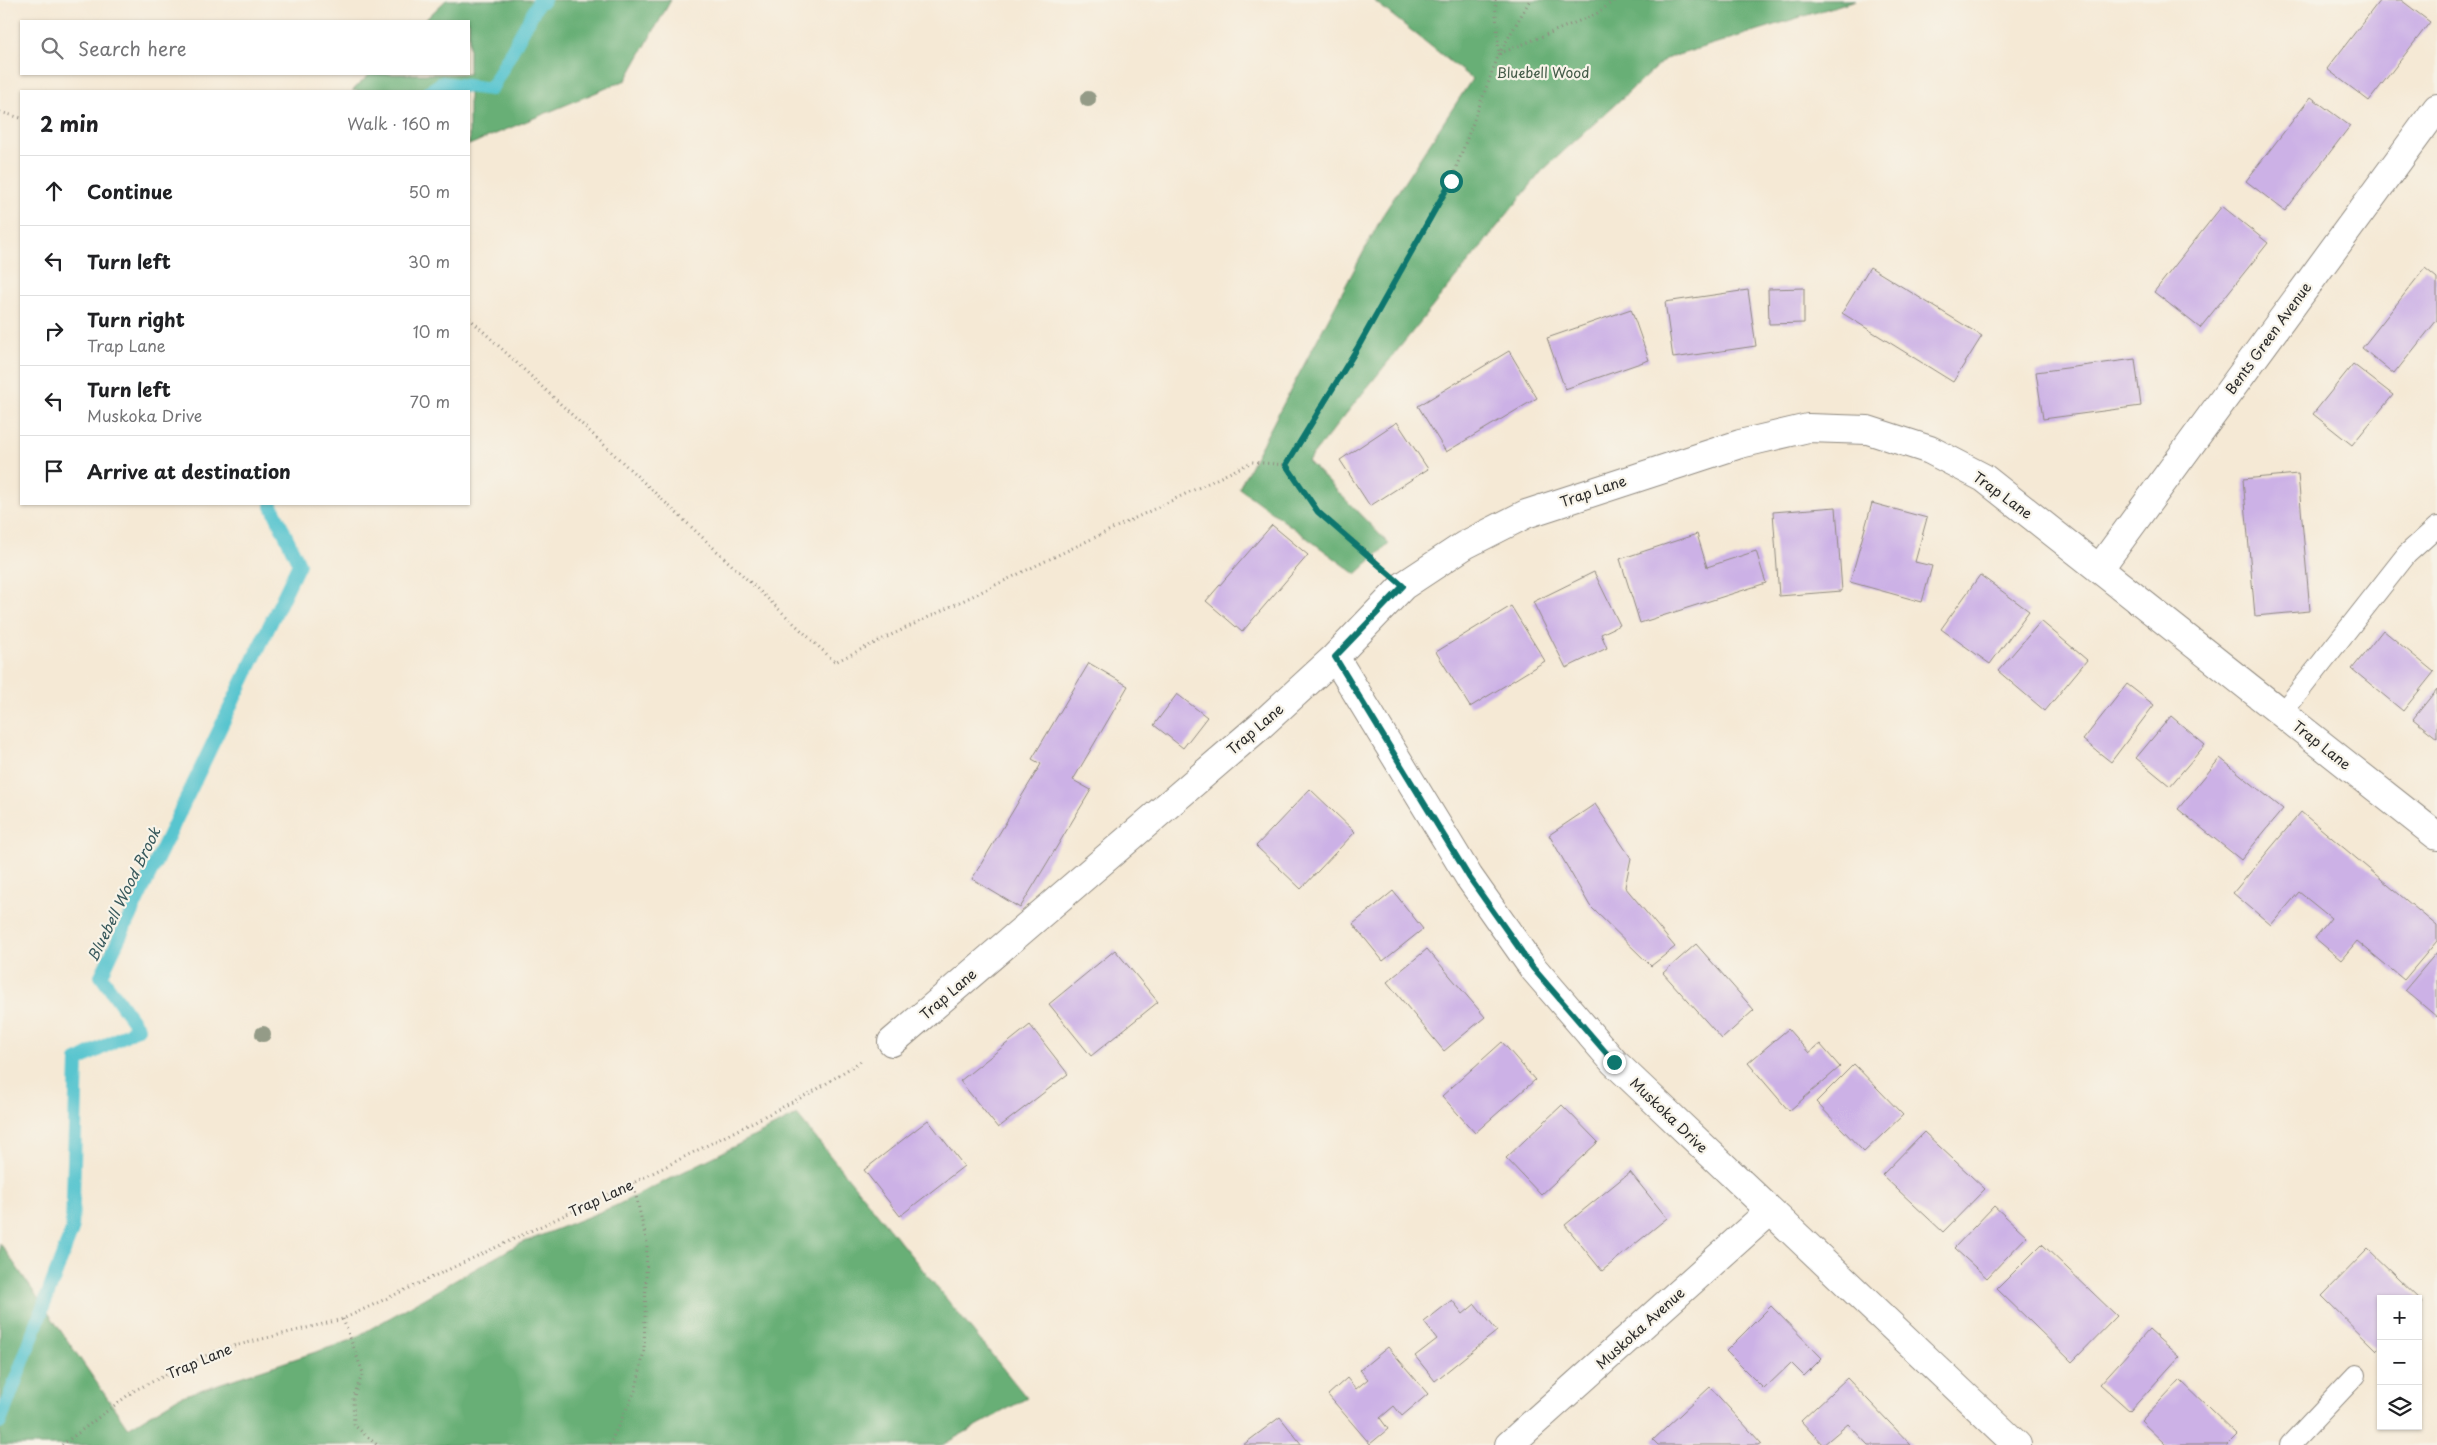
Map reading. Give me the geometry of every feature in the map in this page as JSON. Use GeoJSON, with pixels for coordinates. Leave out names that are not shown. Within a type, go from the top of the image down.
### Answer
{"type":"FeatureCollection","features":[{"type":"Feature","properties":{"kind":"street","name":"Bents Green Avenue"},"geometry":{"type":"LineString","coordinates":[[2099,569],[2437,108]]}},
{"type":"Feature","properties":{"kind":"street","name":"Trap Lane"},"geometry":{"type":"LineString","coordinates":[[892,1042],[1260,726],[1335,657],[1403,586],[1465,545],[1526,514],[1740,444],[1808,428],[1868,430],[1930,450],[1984,478],[2437,836]]}},
{"type":"Feature","properties":{"kind":"street","name":"Muskoka Drive"},"geometry":{"type":"LineString","coordinates":[[1335,657],[1469,877],[1533,968],[1614,1062],[2017,1445]]}},
{"type":"Feature","properties":{"kind":"street","name":"Muskoka Avenue"},"geometry":{"type":"LineString","coordinates":[[1509,1445],[1770,1211]]}},
{"type":"Feature","properties":{"kind":"lane"},"geometry":{"type":"LineString","coordinates":[[2282,713],[2407,554],[2437,527]]}},
{"type":"Feature","properties":{"kind":"lane"},"geometry":{"type":"LineString","coordinates":[[2290,1445],[2356,1374]]}},
{"type":"Feature","properties":{"kind":"path"},"geometry":{"type":"LineString","coordinates":[[1496,0],[1499,54]]}},
{"type":"Feature","properties":{"kind":"path"},"geometry":{"type":"LineString","coordinates":[[1286,465],[1358,347],[1451,181],[1499,54],[1530,0]]}},
{"type":"Feature","properties":{"kind":"path"},"geometry":{"type":"LineString","coordinates":[[1499,54],[1596,14],[1615,0]]}},
{"type":"Feature","properties":{"kind":"path"},"geometry":{"type":"LineString","coordinates":[[0,112],[20,118]]}},
{"type":"Feature","properties":{"kind":"path"},"geometry":{"type":"LineString","coordinates":[[470,319],[835,662],[1252,462],[1286,465]]}},
{"type":"Feature","properties":{"kind":"path"},"geometry":{"type":"LineString","coordinates":[[1286,465],[1318,512],[1403,586]]}},
{"type":"Feature","properties":{"kind":"path","name":"Trap Lane"},"geometry":{"type":"LineString","coordinates":[[62,1445],[135,1390],[218,1350],[343,1319],[633,1183],[816,1090],[892,1042]]}},
{"type":"Feature","properties":{"kind":"path"},"geometry":{"type":"LineString","coordinates":[[609,1445],[636,1389],[644,1351],[647,1243],[633,1183]]}},
{"type":"Feature","properties":{"kind":"path"},"geometry":{"type":"LineString","coordinates":[[343,1319],[363,1373],[353,1398],[354,1424],[377,1445]]}},
{"type":"Feature","properties":{"kind":"green space"},"geometry":{"type":"Polygon","coordinates":[[[446,0],[671,0],[626,80],[470,145],[470,90],[353,90],[369,75],[470,75],[470,20],[425,20],[446,0]]]}},
{"type":"Feature","properties":{"kind":"green space","name":"Bluebell Wood"},"geometry":{"type":"Polygon","coordinates":[[[1373,0],[1856,0],[1665,59],[1542,171],[1308,461],[1389,544],[1356,574],[1239,488],[1384,213],[1472,79],[1373,0]]]}},
{"type":"Feature","properties":{"kind":"green space"},"geometry":{"type":"Polygon","coordinates":[[[797,1115],[1027,1398],[942,1445],[0,1445],[0,1243],[128,1428],[179,1397],[349,1341],[517,1245],[615,1206],[797,1115]]]}},
{"type":"Feature","properties":{"kind":"building"},"geometry":{"type":"Polygon","coordinates":[[[2380,0],[2401,0],[2430,22],[2369,101],[2327,69],[2380,0]]]}},
{"type":"Feature","properties":{"kind":"building"},"geometry":{"type":"Polygon","coordinates":[[[2311,97],[2350,126],[2285,211],[2246,181],[2311,97]]]}},
{"type":"Feature","properties":{"kind":"building"},"geometry":{"type":"Polygon","coordinates":[[[2222,206],[2268,243],[2200,328],[2154,292],[2222,206]]]}},
{"type":"Feature","properties":{"kind":"building"},"geometry":{"type":"Polygon","coordinates":[[[1870,267],[1982,336],[1953,382],[1842,313],[1870,267]]]}},
{"type":"Feature","properties":{"kind":"building"},"geometry":{"type":"Polygon","coordinates":[[[2425,268],[2437,278],[2437,320],[2394,374],[2362,348],[2425,268]]]}},
{"type":"Feature","properties":{"kind":"building"},"geometry":{"type":"Polygon","coordinates":[[[1804,288],[1804,323],[1769,324],[1768,289],[1804,288]]]}},
{"type":"Feature","properties":{"kind":"building"},"geometry":{"type":"Polygon","coordinates":[[[1748,290],[1756,346],[1673,358],[1665,302],[1748,290]]]}},
{"type":"Feature","properties":{"kind":"building"},"geometry":{"type":"Polygon","coordinates":[[[1631,309],[1649,360],[1565,389],[1547,338],[1631,309]]]}},
{"type":"Feature","properties":{"kind":"building"},"geometry":{"type":"Polygon","coordinates":[[[1509,351],[1537,398],[1446,452],[1418,406],[1509,351]]]}},
{"type":"Feature","properties":{"kind":"building"},"geometry":{"type":"Polygon","coordinates":[[[2135,359],[2141,406],[2043,419],[2036,372],[2135,359]]]}},
{"type":"Feature","properties":{"kind":"building"},"geometry":{"type":"Polygon","coordinates":[[[2353,364],[2393,395],[2352,445],[2313,414],[2353,364]]]}},
{"type":"Feature","properties":{"kind":"building"},"geometry":{"type":"Polygon","coordinates":[[[1397,422],[1428,469],[1370,506],[1340,460],[1397,422]]]}},
{"type":"Feature","properties":{"kind":"building"},"geometry":{"type":"Polygon","coordinates":[[[2298,474],[2310,611],[2255,616],[2243,479],[2298,474]]]}},
{"type":"Feature","properties":{"kind":"building"},"geometry":{"type":"Polygon","coordinates":[[[1872,503],[1927,518],[1915,562],[1932,566],[1922,602],[1850,582],[1872,503]]]}},
{"type":"Feature","properties":{"kind":"building"},"geometry":{"type":"Polygon","coordinates":[[[1836,507],[1842,591],[1779,596],[1773,512],[1836,507]]]}},
{"type":"Feature","properties":{"kind":"building"},"geometry":{"type":"Polygon","coordinates":[[[1272,525],[1308,555],[1242,632],[1206,601],[1272,525]]]}},
{"type":"Feature","properties":{"kind":"building"},"geometry":{"type":"Polygon","coordinates":[[[1697,534],[1707,567],[1756,551],[1766,583],[1640,623],[1620,559],[1697,534]]]}},
{"type":"Feature","properties":{"kind":"building"},"geometry":{"type":"Polygon","coordinates":[[[1594,572],[1620,625],[1601,634],[1607,648],[1566,668],[1533,602],[1594,572]]]}},
{"type":"Feature","properties":{"kind":"building"},"geometry":{"type":"Polygon","coordinates":[[[1980,575],[2029,611],[1990,664],[1941,629],[1980,575]]]}},
{"type":"Feature","properties":{"kind":"building"},"geometry":{"type":"Polygon","coordinates":[[[1511,606],[1545,661],[1470,707],[1436,652],[1511,606]]]}},
{"type":"Feature","properties":{"kind":"building"},"geometry":{"type":"Polygon","coordinates":[[[2041,621],[2087,660],[2045,711],[1998,671],[2041,621]]]}},
{"type":"Feature","properties":{"kind":"building"},"geometry":{"type":"Polygon","coordinates":[[[2383,630],[2434,672],[2403,711],[2352,669],[2383,630]]]}},
{"type":"Feature","properties":{"kind":"building"},"geometry":{"type":"Polygon","coordinates":[[[1089,663],[1128,686],[1073,780],[1091,790],[1020,908],[972,879],[1041,764],[1032,759],[1089,663]]]}},
{"type":"Feature","properties":{"kind":"building"},"geometry":{"type":"Polygon","coordinates":[[[2127,684],[2154,705],[2111,762],[2083,740],[2127,684]]]}},
{"type":"Feature","properties":{"kind":"building"},"geometry":{"type":"Polygon","coordinates":[[[2437,689],[2437,738],[2413,719],[2437,689]]]}},
{"type":"Feature","properties":{"kind":"building"},"geometry":{"type":"Polygon","coordinates":[[[1177,694],[1207,717],[1183,748],[1154,725],[1177,694]]]}},
{"type":"Feature","properties":{"kind":"building"},"geometry":{"type":"Polygon","coordinates":[[[2171,716],[2205,745],[2170,786],[2136,758],[2171,716]]]}},
{"type":"Feature","properties":{"kind":"building"},"geometry":{"type":"Polygon","coordinates":[[[2220,758],[2283,809],[2241,860],[2178,809],[2220,758]]]}},
{"type":"Feature","properties":{"kind":"building"},"geometry":{"type":"Polygon","coordinates":[[[1310,789],[1355,832],[1301,889],[1256,846],[1310,789]]]}},
{"type":"Feature","properties":{"kind":"building"},"geometry":{"type":"Polygon","coordinates":[[[1595,804],[1631,858],[1625,887],[1675,947],[1651,966],[1590,906],[1549,835],[1595,804]]]}},
{"type":"Feature","properties":{"kind":"building"},"geometry":{"type":"Polygon","coordinates":[[[2301,812],[2437,926],[2437,941],[2404,980],[2357,941],[2341,960],[2315,938],[2331,918],[2299,892],[2271,925],[2233,893],[2301,812]]]}},
{"type":"Feature","properties":{"kind":"building"},"geometry":{"type":"Polygon","coordinates":[[[1393,891],[1423,929],[1383,961],[1353,924],[1393,891]]]}},
{"type":"Feature","properties":{"kind":"building"},"geometry":{"type":"Polygon","coordinates":[[[1696,944],[1754,1010],[1722,1039],[1663,973],[1696,944]]]}},
{"type":"Feature","properties":{"kind":"building"},"geometry":{"type":"Polygon","coordinates":[[[1427,949],[1485,1017],[1444,1051],[1387,982],[1427,949]]]}},
{"type":"Feature","properties":{"kind":"building"},"geometry":{"type":"Polygon","coordinates":[[[1115,950],[1158,1002],[1091,1056],[1049,1004],[1115,950]]]}},
{"type":"Feature","properties":{"kind":"building"},"geometry":{"type":"Polygon","coordinates":[[[2437,952],[2437,1017],[2405,990],[2437,952]]]}},
{"type":"Feature","properties":{"kind":"building"},"geometry":{"type":"Polygon","coordinates":[[[1030,1025],[1068,1074],[998,1128],[960,1081],[1030,1025]]]}},
{"type":"Feature","properties":{"kind":"building"},"geometry":{"type":"Polygon","coordinates":[[[1788,1029],[1809,1053],[1820,1044],[1840,1067],[1789,1111],[1748,1063],[1788,1029]]]}},
{"type":"Feature","properties":{"kind":"building"},"geometry":{"type":"Polygon","coordinates":[[[1502,1042],[1535,1080],[1475,1133],[1442,1096],[1502,1042]]]}},
{"type":"Feature","properties":{"kind":"building"},"geometry":{"type":"Polygon","coordinates":[[[1854,1064],[1903,1115],[1864,1152],[1816,1102],[1854,1064]]]}},
{"type":"Feature","properties":{"kind":"building"},"geometry":{"type":"Polygon","coordinates":[[[1562,1105],[1598,1142],[1541,1195],[1506,1158],[1562,1105]]]}},
{"type":"Feature","properties":{"kind":"building"},"geometry":{"type":"Polygon","coordinates":[[[928,1120],[964,1166],[900,1216],[864,1170],[928,1120]]]}},
{"type":"Feature","properties":{"kind":"building"},"geometry":{"type":"Polygon","coordinates":[[[1924,1132],[1985,1189],[1943,1232],[1882,1175],[1924,1132]]]}},
{"type":"Feature","properties":{"kind":"building"},"geometry":{"type":"Polygon","coordinates":[[[1630,1172],[1667,1218],[1602,1271],[1565,1225],[1630,1172]]]}},
{"type":"Feature","properties":{"kind":"building"},"geometry":{"type":"Polygon","coordinates":[[[1994,1206],[2027,1236],[1987,1278],[1954,1248],[1994,1206]]]}},
{"type":"Feature","properties":{"kind":"building"},"geometry":{"type":"Polygon","coordinates":[[[2042,1244],[2117,1316],[2072,1362],[1997,1289],[2042,1244]]]}},
{"type":"Feature","properties":{"kind":"building"},"geometry":{"type":"Polygon","coordinates":[[[2368,1249],[2416,1295],[2377,1295],[2377,1350],[2322,1296],[2368,1249]]]}},
{"type":"Feature","properties":{"kind":"building"},"geometry":{"type":"Polygon","coordinates":[[[1452,1300],[1463,1314],[1475,1304],[1497,1331],[1435,1381],[1415,1356],[1437,1339],[1424,1322],[1452,1300]]]}},
{"type":"Feature","properties":{"kind":"building"},"geometry":{"type":"Polygon","coordinates":[[[1771,1306],[1822,1358],[1804,1376],[1791,1363],[1764,1389],[1726,1351],[1771,1306]]]}},
{"type":"Feature","properties":{"kind":"building"},"geometry":{"type":"Polygon","coordinates":[[[2149,1330],[2179,1357],[2130,1411],[2100,1384],[2149,1330]]]}},
{"type":"Feature","properties":{"kind":"building"},"geometry":{"type":"Polygon","coordinates":[[[1388,1347],[1428,1394],[1402,1416],[1394,1406],[1380,1418],[1388,1429],[1370,1444],[1328,1395],[1347,1378],[1356,1389],[1368,1379],[1360,1370],[1388,1347]]]}},
{"type":"Feature","properties":{"kind":"building"},"geometry":{"type":"Polygon","coordinates":[[[1847,1378],[1911,1445],[1868,1445],[1848,1424],[1823,1445],[1801,1421],[1847,1378]]]}},
{"type":"Feature","properties":{"kind":"building"},"geometry":{"type":"Polygon","coordinates":[[[2180,1380],[2237,1435],[2227,1445],[2166,1445],[2141,1421],[2180,1380]]]}},
{"type":"Feature","properties":{"kind":"building"},"geometry":{"type":"Polygon","coordinates":[[[1710,1387],[1761,1443],[1758,1445],[1658,1445],[1653,1440],[1710,1387]]]}},
{"type":"Feature","properties":{"kind":"building"},"geometry":{"type":"Polygon","coordinates":[[[1280,1417],[1302,1445],[1243,1445],[1280,1417]]]}},
{"type":"Feature","properties":{"kind":"waterway","name":"Bluebell Wood Brook"},"geometry":{"type":"LineString","coordinates":[[432,90],[442,83],[491,89],[538,3],[544,0]]}},
{"type":"Feature","properties":{"kind":"waterway","name":"Bluebell Wood Brook"},"geometry":{"type":"LineString","coordinates":[[0,1422],[72,1230],[77,1061],[138,1028],[101,976],[299,564],[271,505]]}},
{"type":"Feature","properties":{"kind":"route"},"geometry":{"type":"LineString","coordinates":[[1451,181],[1358,347],[1286,465],[1318,512],[1374,558],[1403,586],[1335,657],[1469,877],[1533,968],[1614,1062]]}}]}
